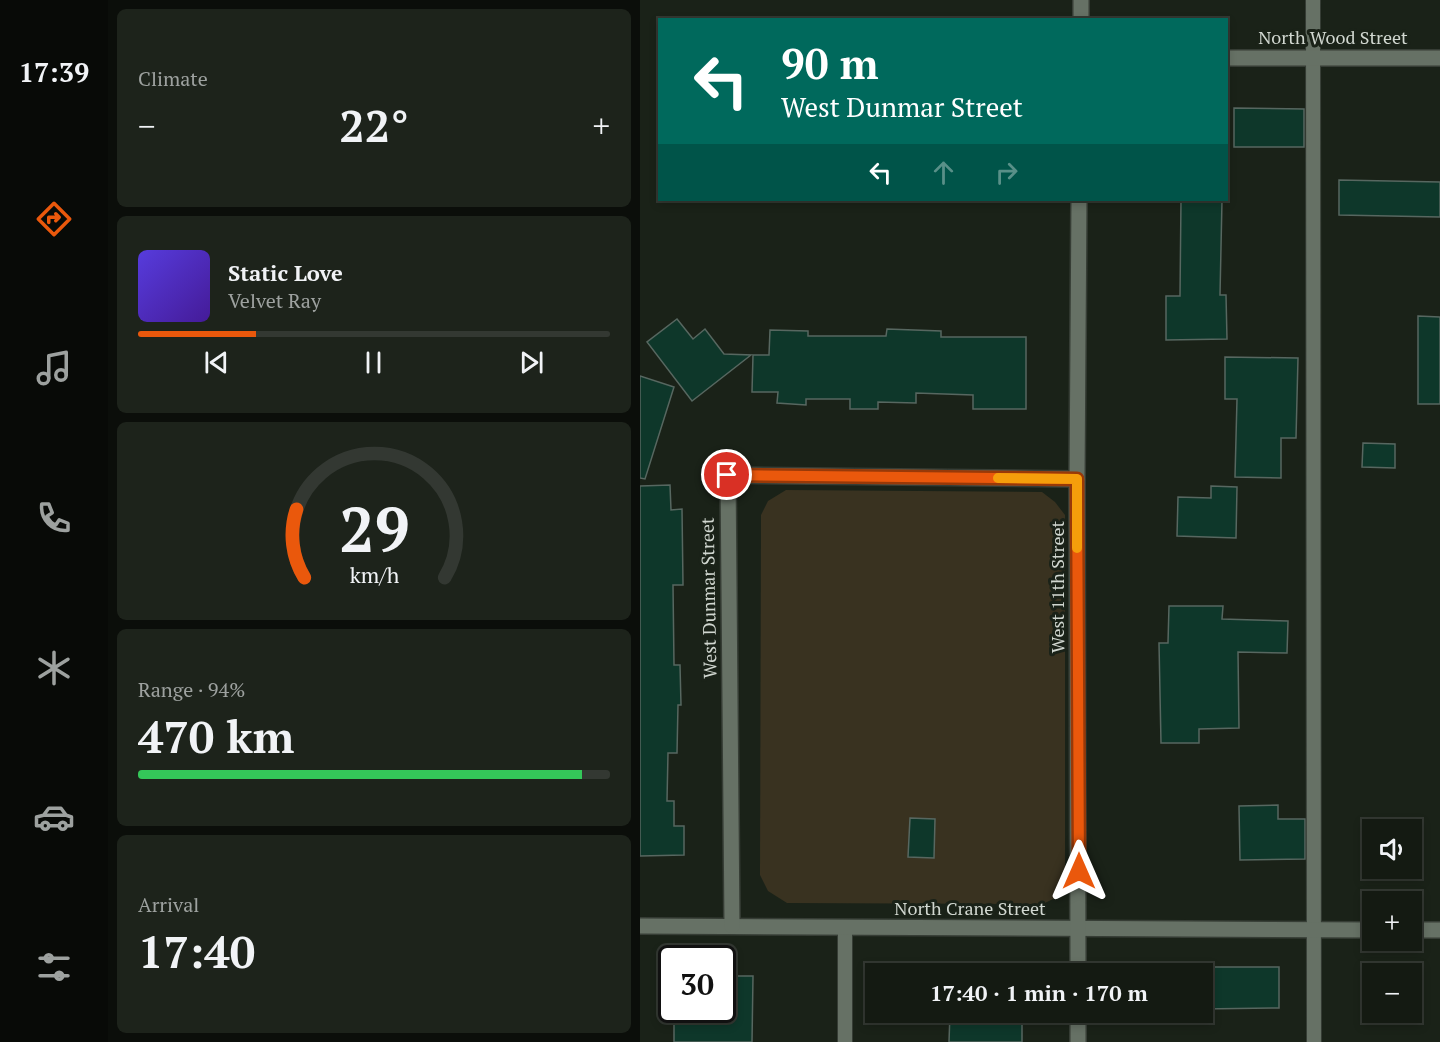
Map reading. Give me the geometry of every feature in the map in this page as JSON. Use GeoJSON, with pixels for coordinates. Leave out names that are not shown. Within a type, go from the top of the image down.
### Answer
{"type":"FeatureCollection","features":[{"type":"Feature","properties":{"kind":"street"},"geometry":{"type":"LineString","coordinates":[[1081,0],[1081,18]]}},
{"type":"Feature","properties":{"kind":"street","name":"North Wood Street"},"geometry":{"type":"LineString","coordinates":[[1228,58],[1440,58]]}},
{"type":"Feature","properties":{"kind":"street","name":"West 11th Street"},"geometry":{"type":"LineString","coordinates":[[1078,963],[1079,201]]}},
{"type":"Feature","properties":{"kind":"street","name":"West Dunmar Street"},"geometry":{"type":"LineString","coordinates":[[732,926],[727,475],[1077,479]]}},
{"type":"Feature","properties":{"kind":"street","name":"North Crane Street"},"geometry":{"type":"LineString","coordinates":[[640,926],[1362,930]]}},
{"type":"Feature","properties":{"kind":"street"},"geometry":{"type":"LineString","coordinates":[[1422,930],[1440,930]]}},
{"type":"Feature","properties":{"kind":"street"},"geometry":{"type":"LineString","coordinates":[[1078,1023],[1078,1042]]}},
{"type":"Feature","properties":{"kind":"lane"},"geometry":{"type":"LineString","coordinates":[[1313,0],[1314,1042]]}},
{"type":"Feature","properties":{"kind":"lane"},"geometry":{"type":"LineString","coordinates":[[845,927],[845,1042]]}},
{"type":"Feature","properties":{"kind":"shaded area"},"geometry":{"type":"Polygon","coordinates":[[[786,490],[1042,492],[1055,502],[1065,515],[1065,883],[1055,898],[1043,904],[787,903],[768,891],[760,875],[761,515],[768,501],[786,490]]]}},
{"type":"Feature","properties":{"kind":"building"},"geometry":{"type":"Polygon","coordinates":[[[1234,108],[1304,109],[1304,147],[1234,147],[1234,108]]]}},
{"type":"Feature","properties":{"kind":"building"},"geometry":{"type":"Polygon","coordinates":[[[1339,180],[1440,182],[1440,217],[1339,215],[1339,180]]]}},
{"type":"Feature","properties":{"kind":"building"},"geometry":{"type":"Polygon","coordinates":[[[1181,201],[1222,201],[1220,295],[1226,295],[1227,339],[1166,340],[1166,296],[1180,296],[1181,201]]]}},
{"type":"Feature","properties":{"kind":"building"},"geometry":{"type":"Polygon","coordinates":[[[1418,316],[1440,317],[1440,404],[1418,404],[1418,316]]]}},
{"type":"Feature","properties":{"kind":"building"},"geometry":{"type":"Polygon","coordinates":[[[677,319],[693,339],[705,329],[724,354],[751,355],[692,401],[647,342],[677,319]]]}},
{"type":"Feature","properties":{"kind":"building"},"geometry":{"type":"Polygon","coordinates":[[[887,329],[941,331],[941,337],[1026,337],[1026,409],[973,409],[973,395],[916,393],[916,403],[878,402],[878,409],[850,409],[850,399],[806,399],[806,405],[777,403],[778,392],[752,392],[753,355],[769,355],[770,330],[808,331],[808,336],[886,336],[887,329]]]}},
{"type":"Feature","properties":{"kind":"building"},"geometry":{"type":"Polygon","coordinates":[[[1225,357],[1298,358],[1296,438],[1281,438],[1281,478],[1235,477],[1237,399],[1225,399],[1225,357]]]}},
{"type":"Feature","properties":{"kind":"building"},"geometry":{"type":"Polygon","coordinates":[[[640,376],[674,387],[645,479],[640,478],[640,376]]]}},
{"type":"Feature","properties":{"kind":"building"},"geometry":{"type":"Polygon","coordinates":[[[1363,443],[1395,444],[1395,468],[1362,467],[1363,443]]]}},
{"type":"Feature","properties":{"kind":"building"},"geometry":{"type":"Polygon","coordinates":[[[670,485],[671,510],[682,509],[683,585],[673,585],[674,665],[680,665],[681,705],[678,705],[677,753],[668,753],[667,801],[674,801],[674,826],[684,826],[684,855],[640,856],[640,486],[670,485]]]}},
{"type":"Feature","properties":{"kind":"building"},"geometry":{"type":"Polygon","coordinates":[[[1211,486],[1237,487],[1236,538],[1177,536],[1178,497],[1211,498],[1211,486]]]}},
{"type":"Feature","properties":{"kind":"building"},"geometry":{"type":"Polygon","coordinates":[[[1169,606],[1223,606],[1222,619],[1288,621],[1287,653],[1238,652],[1239,728],[1199,729],[1199,743],[1161,743],[1159,643],[1168,643],[1169,606]]]}},
{"type":"Feature","properties":{"kind":"building"},"geometry":{"type":"Polygon","coordinates":[[[1278,805],[1278,819],[1305,819],[1305,859],[1240,860],[1239,806],[1278,805]]]}},
{"type":"Feature","properties":{"kind":"building"},"geometry":{"type":"Polygon","coordinates":[[[910,818],[935,819],[934,858],[908,857],[910,818]]]}},
{"type":"Feature","properties":{"kind":"building"},"geometry":{"type":"Polygon","coordinates":[[[1213,967],[1279,967],[1279,1008],[1213,1009],[1213,967]]]}},
{"type":"Feature","properties":{"kind":"building"},"geometry":{"type":"Polygon","coordinates":[[[736,976],[753,976],[752,1042],[674,1042],[674,1023],[736,1023],[736,976]]]}},
{"type":"Feature","properties":{"kind":"building"},"geometry":{"type":"Polygon","coordinates":[[[950,1023],[1022,1023],[1022,1042],[949,1042],[950,1023]]]}},
{"type":"Feature","properties":{"kind":"slow traffic"},"geometry":{"type":"LineString","coordinates":[[998,478],[1077,479],[1077,548]]}},
{"type":"Feature","properties":{"kind":"route"},"geometry":{"type":"LineString","coordinates":[[727,475],[1077,479],[1079,871]]}}]}
